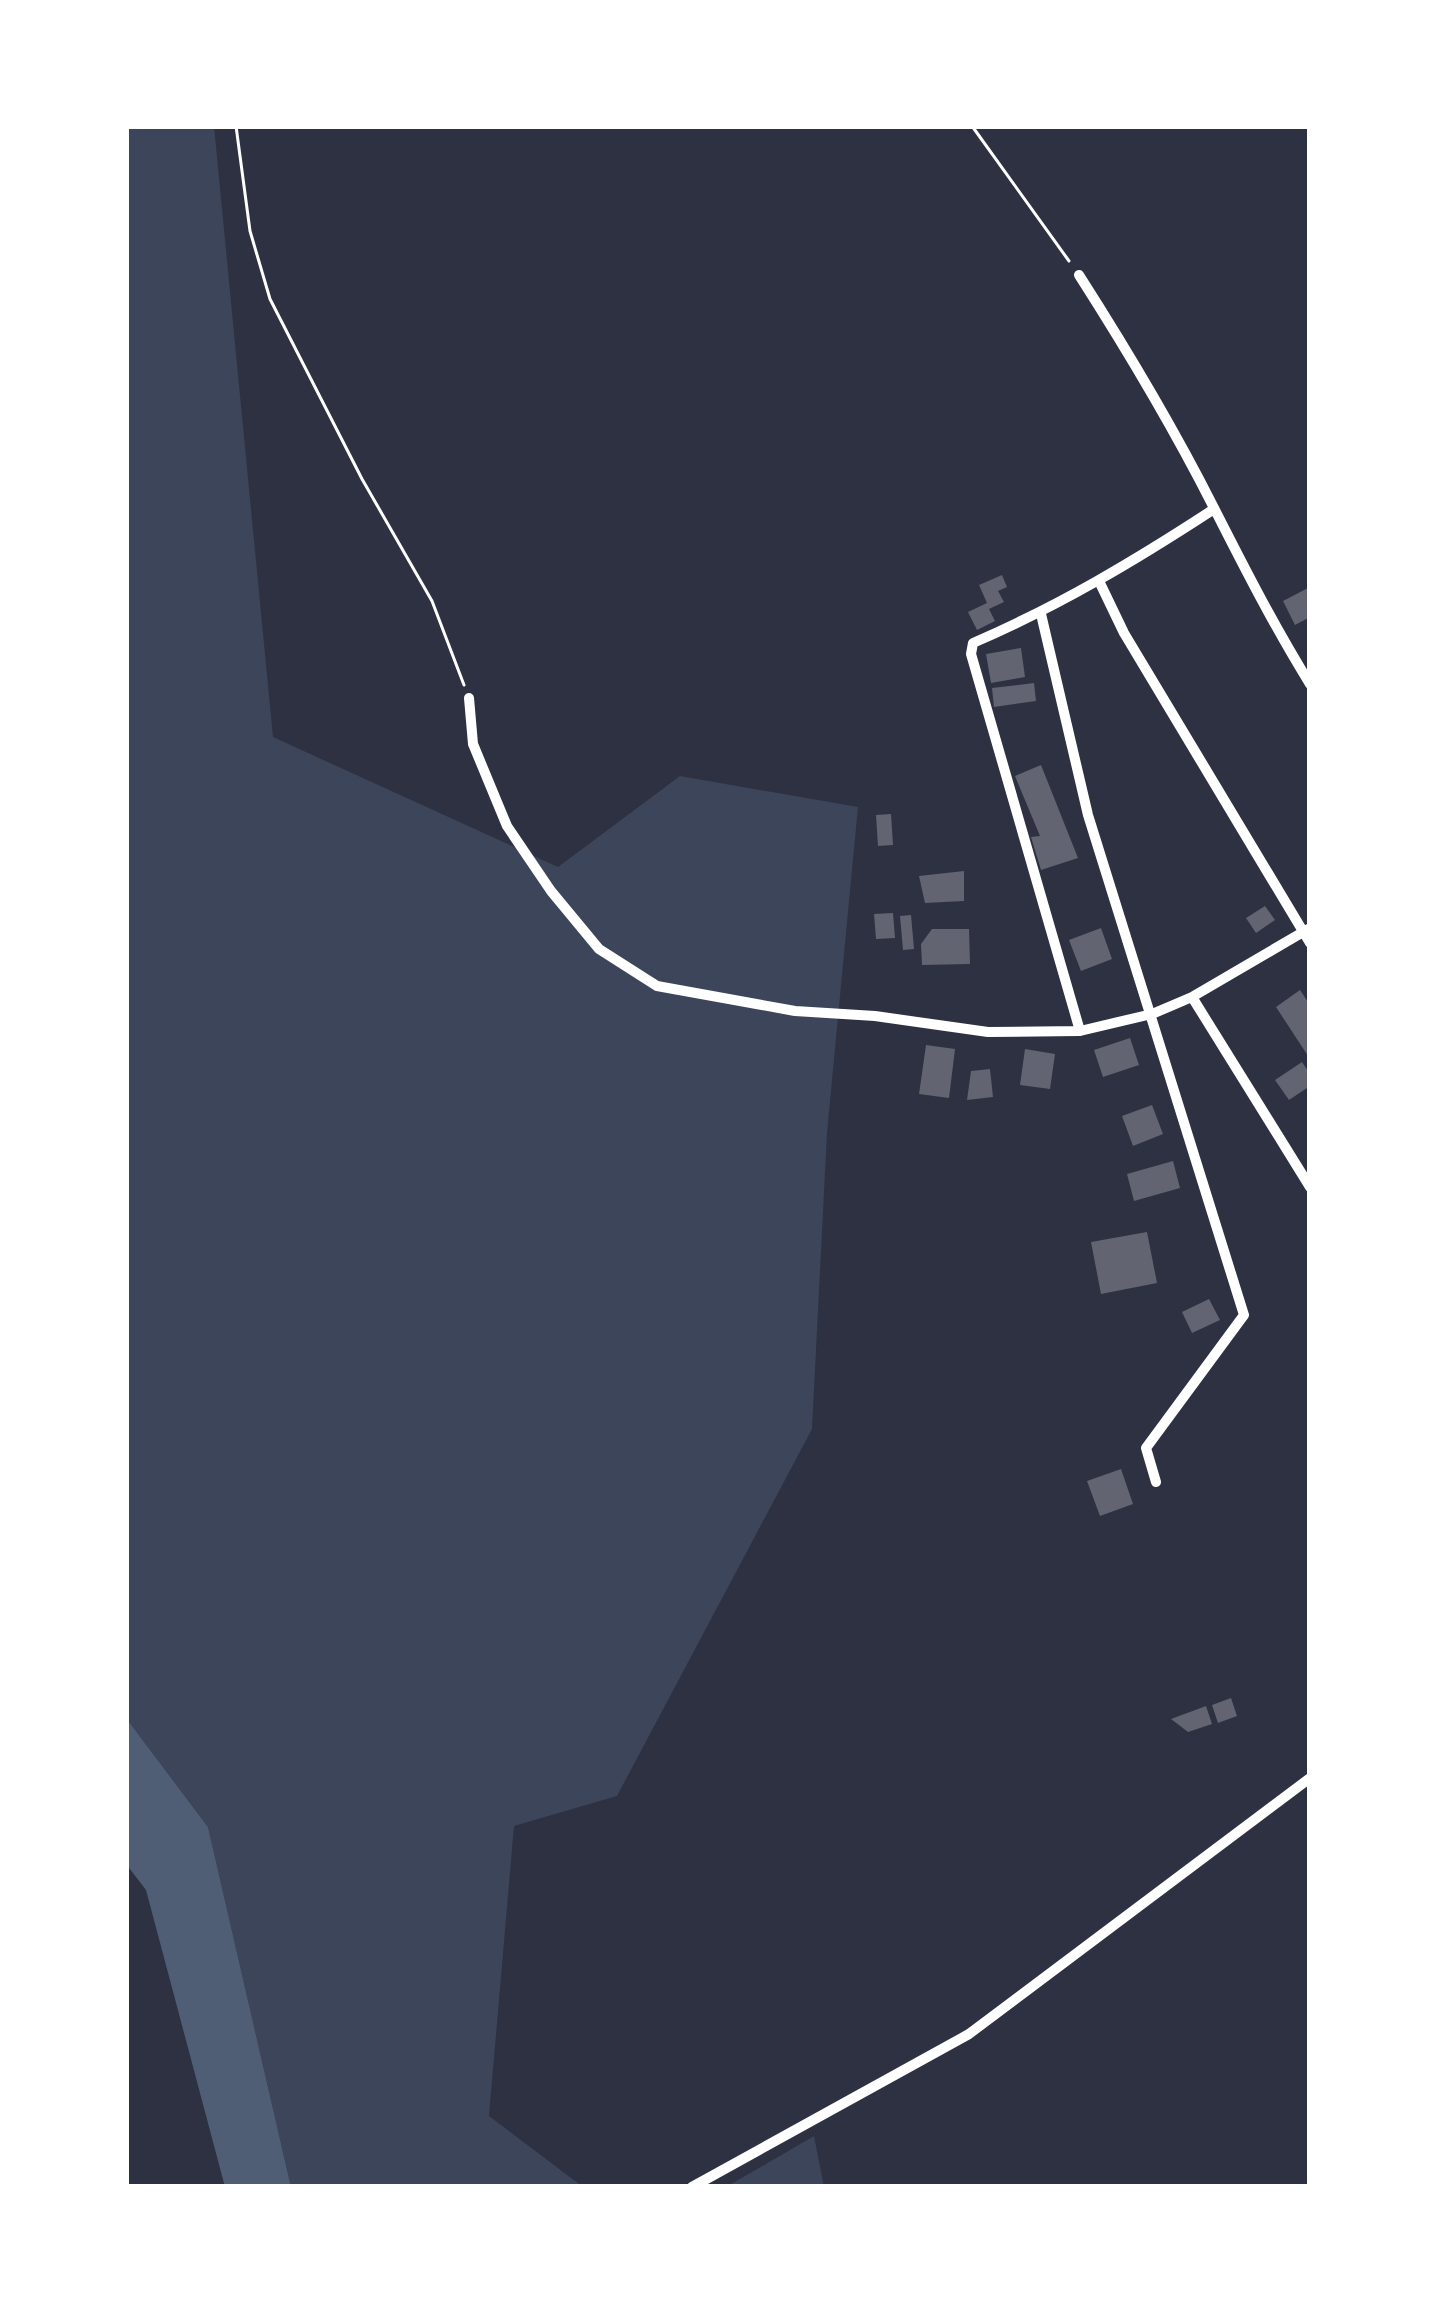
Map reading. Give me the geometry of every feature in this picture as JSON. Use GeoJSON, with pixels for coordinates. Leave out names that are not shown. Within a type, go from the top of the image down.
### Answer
{"type":"FeatureCollection","features":[{"type":"Feature","properties":{"kind":"street"},"geometry":{"type":"LineString","coordinates":[[1079,275],[1119,337],[1214,508],[1264,611],[1310,684]]}},
{"type":"Feature","properties":{"kind":"street"},"geometry":{"type":"LineString","coordinates":[[1079,1031],[971,654],[973,643],[1100,581],[1214,508]]}},
{"type":"Feature","properties":{"kind":"street"},"geometry":{"type":"LineString","coordinates":[[469,698],[472,744],[507,826],[599,949],[657,986],[795,1011],[875,1016],[988,1032],[1079,1031],[1152,1014],[1308,934],[1124,633],[1100,581]]}},
{"type":"Feature","properties":{"kind":"street"},"geometry":{"type":"LineString","coordinates":[[1040,614],[1088,815],[1244,1315],[1145,1448],[1156,1482]]}},
{"type":"Feature","properties":{"kind":"street"},"geometry":{"type":"LineString","coordinates":[[1192,997],[1310,1187]]}},
{"type":"Feature","properties":{"kind":"street"},"geometry":{"type":"LineString","coordinates":[[692,2187],[969,2034],[1310,1778]]}},
{"type":"Feature","properties":{"kind":"path"},"geometry":{"type":"LineString","coordinates":[[236,126],[250,230],[270,298],[362,479],[432,601],[469,698]]}},
{"type":"Feature","properties":{"kind":"path"},"geometry":{"type":"LineString","coordinates":[[972,126],[1079,275]]}},
{"type":"Feature","properties":{"kind":"shaded area"},"geometry":{"type":"Polygon","coordinates":[[[126,126],[214,126],[273,737],[558,867],[680,776],[858,807],[827,1133],[812,1429],[617,1796],[514,1826],[489,2116],[583,2187],[291,2187],[208,1827],[126,1718],[126,126]]]}},
{"type":"Feature","properties":{"kind":"shaded area"},"geometry":{"type":"Polygon","coordinates":[[[126,1718],[208,1827],[291,2187],[225,2187],[146,1890],[126,1864],[126,1718]]]}},
{"type":"Feature","properties":{"kind":"shaded area"},"geometry":{"type":"Polygon","coordinates":[[[814,2136],[824,2187],[726,2187],[814,2136]]]}},
{"type":"Feature","properties":{"kind":"building"},"geometry":{"type":"Polygon","coordinates":[[[1002,575],[1007,587],[998,591],[1004,602],[989,609],[995,621],[977,630],[968,612],[987,603],[979,585],[1002,575]]]}},
{"type":"Feature","properties":{"kind":"building"},"geometry":{"type":"Polygon","coordinates":[[[1308,588],[1310,617],[1295,625],[1283,601],[1308,588]]]}},
{"type":"Feature","properties":{"kind":"building"},"geometry":{"type":"Polygon","coordinates":[[[1021,648],[1025,677],[991,683],[986,654],[1021,648]]]}},
{"type":"Feature","properties":{"kind":"building"},"geometry":{"type":"Polygon","coordinates":[[[1034,683],[1036,701],[994,707],[992,688],[1034,683]]]}},
{"type":"Feature","properties":{"kind":"building"},"geometry":{"type":"Polygon","coordinates":[[[1041,765],[1078,858],[1041,870],[1031,837],[1040,836],[1015,776],[1041,765]]]}},
{"type":"Feature","properties":{"kind":"building"},"geometry":{"type":"Polygon","coordinates":[[[891,814],[893,845],[878,846],[876,815],[891,814]]]}},
{"type":"Feature","properties":{"kind":"building"},"geometry":{"type":"Polygon","coordinates":[[[964,871],[964,901],[925,903],[919,876],[964,871]]]}},
{"type":"Feature","properties":{"kind":"building"},"geometry":{"type":"Polygon","coordinates":[[[1265,906],[1275,920],[1256,933],[1246,918],[1265,906]]]}},
{"type":"Feature","properties":{"kind":"building"},"geometry":{"type":"Polygon","coordinates":[[[893,913],[895,938],[876,939],[874,914],[893,913]]]}},
{"type":"Feature","properties":{"kind":"building"},"geometry":{"type":"Polygon","coordinates":[[[911,915],[914,949],[903,950],[900,916],[911,915]]]}},
{"type":"Feature","properties":{"kind":"building"},"geometry":{"type":"Polygon","coordinates":[[[1101,928],[1112,959],[1081,971],[1069,940],[1101,928]]]}},
{"type":"Feature","properties":{"kind":"building"},"geometry":{"type":"Polygon","coordinates":[[[932,929],[969,929],[970,964],[922,965],[921,944],[932,929]]]}},
{"type":"Feature","properties":{"kind":"building"},"geometry":{"type":"Polygon","coordinates":[[[1300,990],[1310,1005],[1310,1059],[1276,1007],[1300,990]]]}},
{"type":"Feature","properties":{"kind":"building"},"geometry":{"type":"Polygon","coordinates":[[[1130,1038],[1139,1065],[1103,1077],[1094,1050],[1130,1038]]]}},
{"type":"Feature","properties":{"kind":"building"},"geometry":{"type":"Polygon","coordinates":[[[926,1045],[955,1049],[949,1098],[919,1094],[926,1045]]]}},
{"type":"Feature","properties":{"kind":"building"},"geometry":{"type":"Polygon","coordinates":[[[1025,1049],[1055,1054],[1050,1089],[1020,1085],[1025,1049]]]}},
{"type":"Feature","properties":{"kind":"building"},"geometry":{"type":"Polygon","coordinates":[[[1302,1062],[1310,1074],[1310,1086],[1289,1100],[1275,1080],[1302,1062]]]}},
{"type":"Feature","properties":{"kind":"building"},"geometry":{"type":"Polygon","coordinates":[[[990,1069],[993,1097],[967,1100],[971,1071],[990,1069]]]}},
{"type":"Feature","properties":{"kind":"building"},"geometry":{"type":"Polygon","coordinates":[[[1152,1105],[1163,1134],[1133,1146],[1122,1116],[1152,1105]]]}},
{"type":"Feature","properties":{"kind":"building"},"geometry":{"type":"Polygon","coordinates":[[[1173,1161],[1180,1188],[1134,1201],[1127,1174],[1173,1161]]]}},
{"type":"Feature","properties":{"kind":"building"},"geometry":{"type":"Polygon","coordinates":[[[1147,1232],[1157,1283],[1101,1294],[1091,1242],[1147,1232]]]}},
{"type":"Feature","properties":{"kind":"building"},"geometry":{"type":"Polygon","coordinates":[[[1209,1299],[1220,1320],[1192,1333],[1182,1312],[1209,1299]]]}},
{"type":"Feature","properties":{"kind":"building"},"geometry":{"type":"Polygon","coordinates":[[[1121,1469],[1133,1504],[1100,1516],[1087,1481],[1121,1469]]]}},
{"type":"Feature","properties":{"kind":"building"},"geometry":{"type":"Polygon","coordinates":[[[1231,1698],[1237,1716],[1218,1723],[1212,1705],[1231,1698]]]}},
{"type":"Feature","properties":{"kind":"building"},"geometry":{"type":"Polygon","coordinates":[[[1206,1706],[1212,1724],[1188,1732],[1171,1719],[1206,1706]]]}}]}
